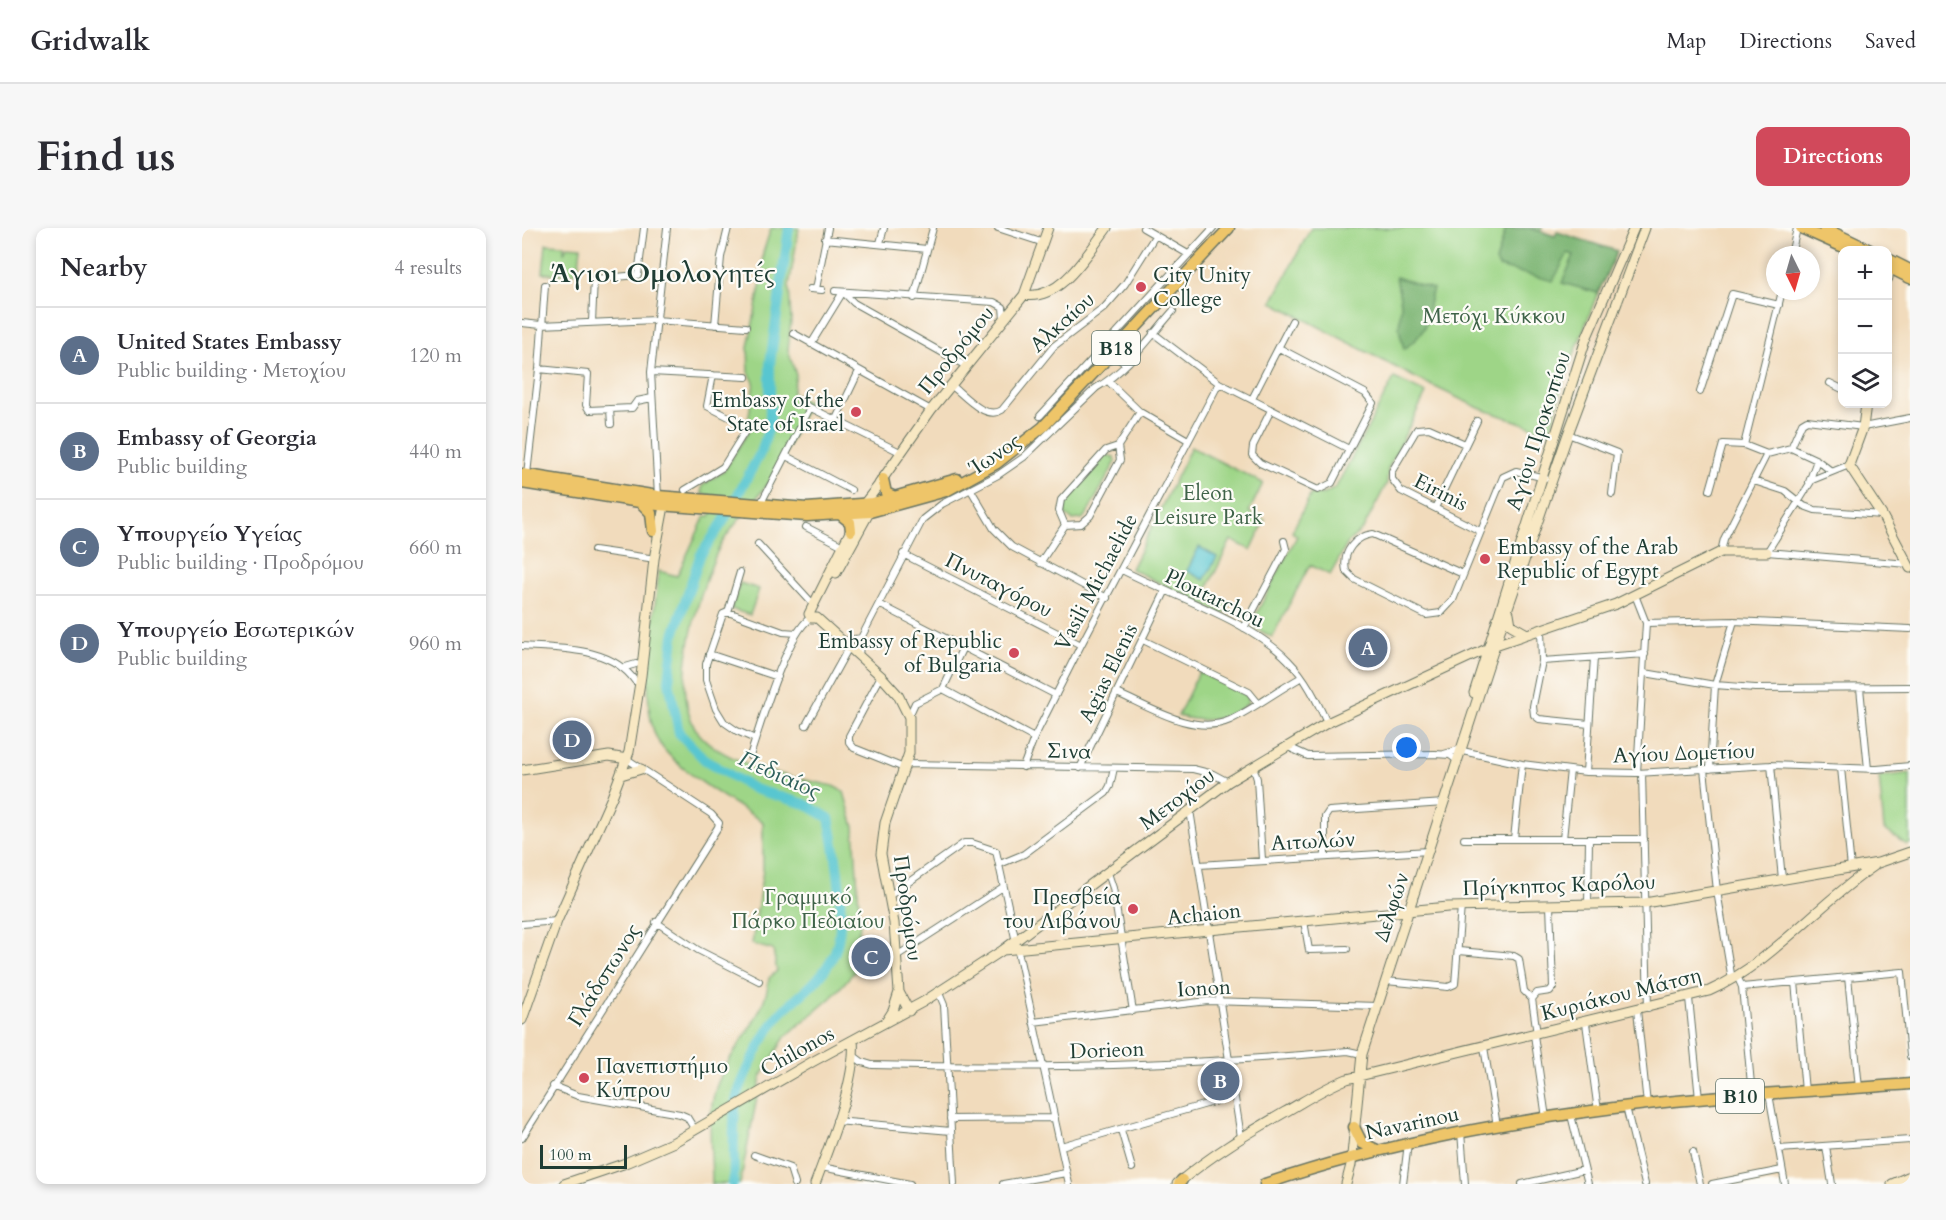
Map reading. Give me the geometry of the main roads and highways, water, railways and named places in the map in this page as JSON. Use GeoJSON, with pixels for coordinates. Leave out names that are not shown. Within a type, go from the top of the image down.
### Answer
{"type":"FeatureCollection","features":[{"type":"Feature","properties":{"kind":"main road","name":"Προδρόμου"},"geometry":{"type":"LineString","coordinates":[[814,612],[880,482],[931,410],[1024,295],[1048,228]]}},
{"type":"Feature","properties":{"kind":"main road"},"geometry":{"type":"LineString","coordinates":[[1024,295],[1037,297],[1053,290],[1107,228]]}},
{"type":"Feature","properties":{"kind":"main road","name":"B18"},"geometry":{"type":"LineString","coordinates":[[753,508],[807,516],[840,515],[946,491],[997,463],[1043,427],[1228,228]]}},
{"type":"Feature","properties":{"kind":"main road","name":"B18"},"geometry":{"type":"LineString","coordinates":[[524,477],[661,501],[714,506],[866,508],[974,472],[1027,434],[1228,228]]}},
{"type":"Feature","properties":{"kind":"main road","name":"Αγίου Προκοπίου"},"geometry":{"type":"LineString","coordinates":[[1490,647],[1586,339],[1634,228]]}},
{"type":"Feature","properties":{"kind":"main road","name":"Αγίου Προκοπίου"},"geometry":{"type":"LineString","coordinates":[[1490,647],[1508,608],[1568,434],[1645,228]]}},
{"type":"Feature","properties":{"kind":"main road"},"geometry":{"type":"LineString","coordinates":[[1799,228],[1842,246]]}},
{"type":"Feature","properties":{"kind":"main road"},"geometry":{"type":"LineString","coordinates":[[1824,228],[1862,246]]}},
{"type":"Feature","properties":{"kind":"main road"},"geometry":{"type":"LineString","coordinates":[[1892,268],[1910,270]]}},
{"type":"Feature","properties":{"kind":"main road"},"geometry":{"type":"LineString","coordinates":[[1892,270],[1910,278]]}},
{"type":"Feature","properties":{"kind":"main road"},"geometry":{"type":"LineString","coordinates":[[1866,408],[1863,428],[1850,465],[1882,515],[1909,566]]}},
{"type":"Feature","properties":{"kind":"main road","name":"B18"},"geometry":{"type":"LineString","coordinates":[[524,477],[635,501],[661,501]]}},
{"type":"Feature","properties":{"kind":"main road"},"geometry":{"type":"LineString","coordinates":[[880,482],[886,493],[896,497]]}},
{"type":"Feature","properties":{"kind":"main road"},"geometry":{"type":"LineString","coordinates":[[635,501],[649,509],[653,531]]}},
{"type":"Feature","properties":{"kind":"main road"},"geometry":{"type":"LineString","coordinates":[[522,1020],[557,921],[621,775],[635,681],[648,558],[661,501]]}},
{"type":"Feature","properties":{"kind":"main road"},"geometry":{"type":"LineString","coordinates":[[589,844],[592,830],[624,758],[634,728],[661,501]]}},
{"type":"Feature","properties":{"kind":"main road","name":"Προδρόμου"},"geometry":{"type":"LineString","coordinates":[[814,612],[843,546],[866,508]]}},
{"type":"Feature","properties":{"kind":"main road"},"geometry":{"type":"LineString","coordinates":[[840,515],[850,522],[851,531]]}},
{"type":"Feature","properties":{"kind":"main road","name":"Μετοχίου"},"geometry":{"type":"LineString","coordinates":[[1015,946],[1228,782],[1327,723],[1490,647],[1635,595],[1721,552],[1767,552]]}},
{"type":"Feature","properties":{"kind":"main road"},"geometry":{"type":"LineString","coordinates":[[1508,608],[1511,626],[1527,634]]}},
{"type":"Feature","properties":{"kind":"main road","name":"Προδρόμου"},"geometry":{"type":"LineString","coordinates":[[814,612],[881,676],[898,695],[909,717],[910,741],[905,766],[881,842],[882,864],[898,955],[899,992],[892,1013],[884,1025]]}},
{"type":"Feature","properties":{"kind":"main road","name":"Δελφών"},"geometry":{"type":"LineString","coordinates":[[1459,756],[1479,675],[1490,647]]}},
{"type":"Feature","properties":{"kind":"main road","name":"Δελφών"},"geometry":{"type":"LineString","coordinates":[[1346,1184],[1352,1156],[1358,1076],[1362,1054],[1459,756],[1490,647]]}},
{"type":"Feature","properties":{"kind":"main road"},"geometry":{"type":"LineString","coordinates":[[1464,658],[1474,662],[1479,675]]}},
{"type":"Feature","properties":{"kind":"main road"},"geometry":{"type":"LineString","coordinates":[[522,772],[609,756],[624,758]]}},
{"type":"Feature","properties":{"kind":"main road"},"geometry":{"type":"LineString","coordinates":[[621,775],[642,769]]}},
{"type":"Feature","properties":{"kind":"main road","name":"Κυριάκου Μάτση"},"geometry":{"type":"LineString","coordinates":[[1851,868],[1878,863],[1910,852]]}},
{"type":"Feature","properties":{"kind":"main road","name":"Κυριάκου Μάτση"},"geometry":{"type":"LineString","coordinates":[[1179,1183],[1208,1159],[1241,1137],[1333,1085],[1358,1076],[1689,998],[1737,982],[1840,889],[1878,863]]}},
{"type":"Feature","properties":{"kind":"main road","name":"Πρίγκηπος Καρόλου"},"geometry":{"type":"LineString","coordinates":[[1409,910],[1461,906],[1645,903],[1851,868]]}},
{"type":"Feature","properties":{"kind":"main road"},"geometry":{"type":"LineString","coordinates":[[1835,870],[1843,875],[1840,889]]}},
{"type":"Feature","properties":{"kind":"main road","name":"Achaion"},"geometry":{"type":"LineString","coordinates":[[909,1011],[1003,950],[1015,946],[1122,940],[1409,910]]}},
{"type":"Feature","properties":{"kind":"main road","name":"Προδρόμου"},"geometry":{"type":"LineString","coordinates":[[899,992],[909,1011]]}},
{"type":"Feature","properties":{"kind":"main road"},"geometry":{"type":"LineString","coordinates":[[815,1184],[850,1072],[854,1056],[853,1040],[909,1011]]}},
{"type":"Feature","properties":{"kind":"main road","name":"Chilonos"},"geometry":{"type":"LineString","coordinates":[[564,1184],[623,1164],[708,1124],[853,1040]]}},
{"type":"Feature","properties":{"kind":"main road"},"geometry":{"type":"LineString","coordinates":[[843,1046],[849,1059],[850,1072]]}},
{"type":"Feature","properties":{"kind":"main road","name":"Navarinou"},"geometry":{"type":"LineString","coordinates":[[1265,1184],[1282,1181],[1352,1156],[1408,1142],[1598,1110],[1699,1099],[1910,1084]]}},
{"type":"Feature","properties":{"kind":"main road"},"geometry":{"type":"LineString","coordinates":[[1333,1085],[1347,1088],[1356,1100]]}},
{"type":"Feature","properties":{"kind":"main road"},"geometry":{"type":"LineString","coordinates":[[1354,1127],[1362,1143],[1377,1150]]}},
{"type":"Feature","properties":{"kind":"main road"},"geometry":{"type":"LineString","coordinates":[[1892,1184],[1910,1176]]}},
{"type":"Feature","properties":{"kind":"water"},"geometry":{"type":"Polygon","coordinates":[[[1199,547],[1217,557],[1204,580],[1187,571],[1199,547]]]}},
{"type":"Feature","properties":{"kind":"waterway","name":"Πεδιαίος"},"geometry":{"type":"LineString","coordinates":[[733,1184],[735,1110],[743,1081],[762,1041],[776,1019],[818,979],[834,954],[840,924],[837,868],[829,818],[805,804],[754,789],[705,760],[679,733],[669,681],[674,635],[700,556],[723,522],[762,450],[770,423],[770,364],[789,228]]}},
{"type":"Feature","properties":{"kind":"place","name":"City Unity College"},"geometry":{"type":"Point","coordinates":[1141,287]}},
{"type":"Feature","properties":{"kind":"place","name":"Embassy of the State of Israel"},"geometry":{"type":"Point","coordinates":[856,412]}},
{"type":"Feature","properties":{"kind":"place","name":"Embassy of the Arab Republic of Egypt"},"geometry":{"type":"Point","coordinates":[1485,559]}},
{"type":"Feature","properties":{"kind":"place","name":"United States Embassy"},"geometry":{"type":"Point","coordinates":[1368,648]}},
{"type":"Feature","properties":{"kind":"place","name":"Embassy of Republic of Bulgaria"},"geometry":{"type":"Point","coordinates":[1014,653]}},
{"type":"Feature","properties":{"kind":"place","name":"Υπουργείο Εσωτερικών"},"geometry":{"type":"Point","coordinates":[572,740]}},
{"type":"Feature","properties":{"kind":"place","name":"Πρεσβεία του Λιβάνου"},"geometry":{"type":"Point","coordinates":[1133,909]}},
{"type":"Feature","properties":{"kind":"place","name":"Υπουργείο Υγείας"},"geometry":{"type":"Point","coordinates":[871,957]}},
{"type":"Feature","properties":{"kind":"place","name":"Πανεπιστήμιο Κύπρου"},"geometry":{"type":"Point","coordinates":[584,1078]}},
{"type":"Feature","properties":{"kind":"place","name":"Embassy of Georgia"},"geometry":{"type":"Point","coordinates":[1220,1081]}},
{"type":"Feature","properties":{"kind":"district","name":"Άγιοι Ομολογητές"},"geometry":{"type":"Point","coordinates":[663,273]}},
{"type":"Feature","properties":{"kind":"park label","name":"Μετόχι Κύκκου"},"geometry":{"type":"Point","coordinates":[1494,316]}},
{"type":"Feature","properties":{"kind":"park label","name":"Eleon Leisure Park"},"geometry":{"type":"Point","coordinates":[1208,505]}},
{"type":"Feature","properties":{"kind":"park label","name":"Γραμμικό Πάρκο Πεδιαίου"},"geometry":{"type":"Point","coordinates":[808,909]}}]}
